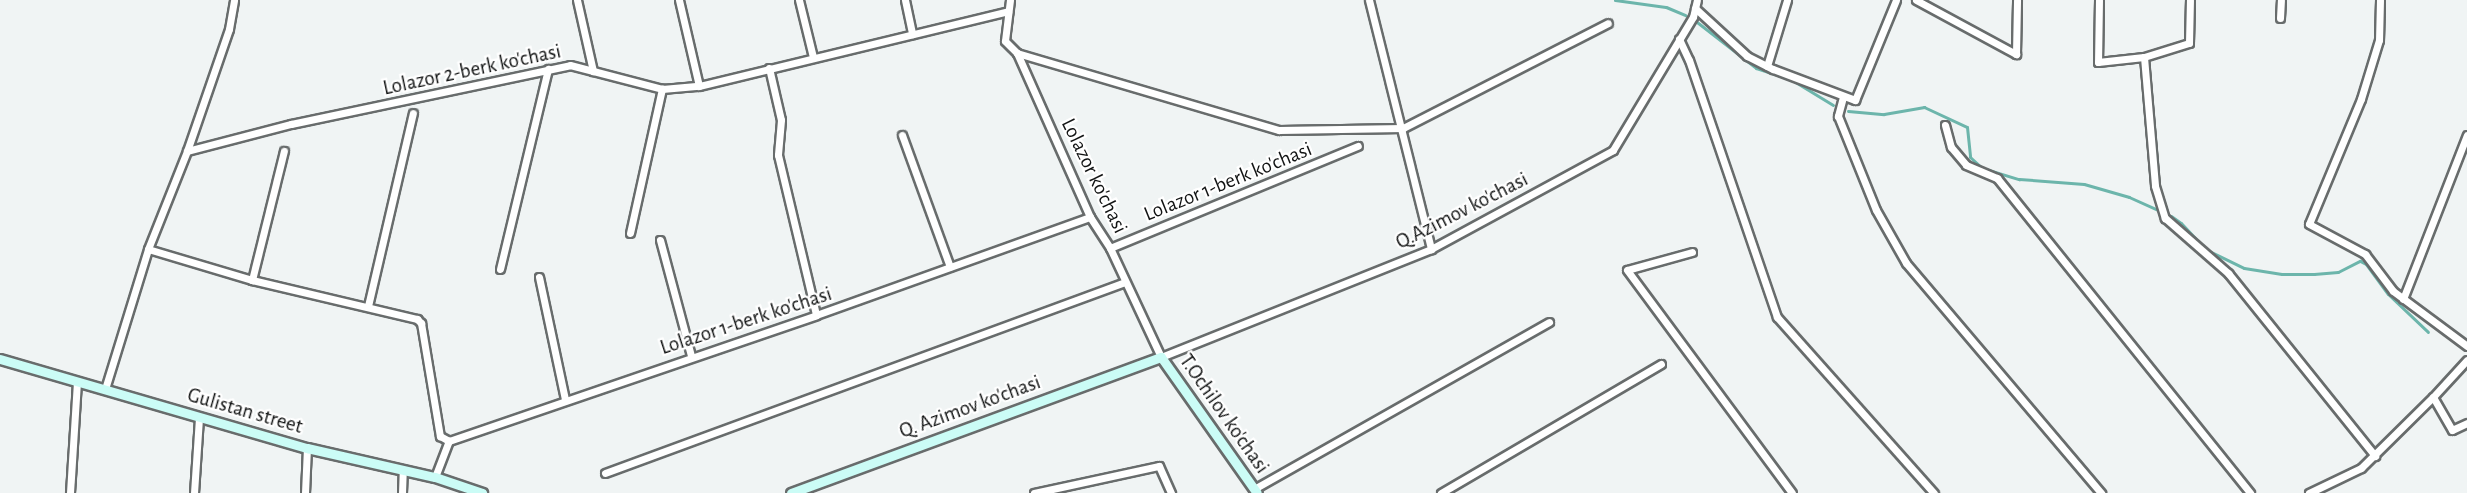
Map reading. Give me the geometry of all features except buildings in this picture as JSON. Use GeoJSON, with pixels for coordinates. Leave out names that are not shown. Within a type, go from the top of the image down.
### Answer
{"type":"FeatureCollection","features":[{"type":"Feature","properties":{"kind":"main road","name":"T.Ochilov ko'chasi"},"geometry":{"type":"LineString","coordinates":[[1161,357],[1256,491]]}},
{"type":"Feature","properties":{"kind":"main road","name":"Q. Azimov ko'chasi"},"geometry":{"type":"LineString","coordinates":[[791,493],[1161,357]]}},
{"type":"Feature","properties":{"kind":"main road","name":"Gulistan street"},"geometry":{"type":"LineString","coordinates":[[0,359],[308,448],[435,477],[482,493]]}},
{"type":"Feature","properties":{"kind":"street"},"geometry":{"type":"LineString","coordinates":[[105,389],[148,249],[187,151],[229,29],[234,0]]}},
{"type":"Feature","properties":{"kind":"street"},"geometry":{"type":"LineString","coordinates":[[577,0],[593,71]]}},
{"type":"Feature","properties":{"kind":"street"},"geometry":{"type":"LineString","coordinates":[[679,0],[699,86]]}},
{"type":"Feature","properties":{"kind":"street"},"geometry":{"type":"LineString","coordinates":[[800,0],[813,57]]}},
{"type":"Feature","properties":{"kind":"street"},"geometry":{"type":"LineString","coordinates":[[905,0],[912,34]]}},
{"type":"Feature","properties":{"kind":"street"},"geometry":{"type":"LineString","coordinates":[[1008,11],[1010,0]]}},
{"type":"Feature","properties":{"kind":"street"},"geometry":{"type":"LineString","coordinates":[[1369,0],[1403,128],[1431,249]]}},
{"type":"Feature","properties":{"kind":"street"},"geometry":{"type":"LineString","coordinates":[[1767,66],[1787,0]]}},
{"type":"Feature","properties":{"kind":"street"},"geometry":{"type":"LineString","coordinates":[[1696,4],[1747,56],[1843,97],[1855,99],[1896,0]]}},
{"type":"Feature","properties":{"kind":"street"},"geometry":{"type":"LineString","coordinates":[[1916,0],[2016,54],[2017,0]]}},
{"type":"Feature","properties":{"kind":"street"},"geometry":{"type":"LineString","coordinates":[[2099,0],[2098,62],[2144,57],[2189,43],[2190,0]]}},
{"type":"Feature","properties":{"kind":"street"},"geometry":{"type":"LineString","coordinates":[[2280,18],[2281,0]]}},
{"type":"Feature","properties":{"kind":"street"},"geometry":{"type":"LineString","coordinates":[[2380,0],[2379,40],[2361,99],[2309,224],[2365,254],[2392,291],[2467,346]]}},
{"type":"Feature","properties":{"kind":"street","name":"Q.Azimov ko'chasi"},"geometry":{"type":"LineString","coordinates":[[1161,357],[1431,249],[1613,150],[1693,17],[1696,4]]}},
{"type":"Feature","properties":{"kind":"street","name":"Lolazor 2-berk ko'chasi"},"geometry":{"type":"LineString","coordinates":[[187,151],[291,124],[570,65],[662,89],[699,86],[1008,11]]}},
{"type":"Feature","properties":{"kind":"street","name":"Lolazor ko'chasi"},"geometry":{"type":"LineString","coordinates":[[1008,11],[1005,40],[1017,52],[1090,217],[1110,248],[1161,357]]}},
{"type":"Feature","properties":{"kind":"street"},"geometry":{"type":"LineString","coordinates":[[1017,52],[1279,130],[1403,128],[1608,24]]}},
{"type":"Feature","properties":{"kind":"street"},"geometry":{"type":"LineString","coordinates":[[1679,39],[1689,60],[1777,317],[1934,493]]}},
{"type":"Feature","properties":{"kind":"street"},"geometry":{"type":"LineString","coordinates":[[2144,57],[2156,186],[2164,218],[2228,273],[2375,456]]}},
{"type":"Feature","properties":{"kind":"street"},"geometry":{"type":"LineString","coordinates":[[769,68],[781,120],[778,155],[816,315]]}},
{"type":"Feature","properties":{"kind":"street"},"geometry":{"type":"LineString","coordinates":[[500,269],[548,69]]}},
{"type":"Feature","properties":{"kind":"street"},"geometry":{"type":"LineString","coordinates":[[630,233],[662,89]]}},
{"type":"Feature","properties":{"kind":"street"},"geometry":{"type":"LineString","coordinates":[[1843,97],[1838,116],[1876,210],[1906,263],[2101,493]]}},
{"type":"Feature","properties":{"kind":"street"},"geometry":{"type":"LineString","coordinates":[[368,306],[413,113]]}},
{"type":"Feature","properties":{"kind":"street"},"geometry":{"type":"LineString","coordinates":[[1945,125],[1951,147],[1966,165],[1997,178],[2250,493]]}},
{"type":"Feature","properties":{"kind":"street"},"geometry":{"type":"LineString","coordinates":[[902,135],[950,267]]}},
{"type":"Feature","properties":{"kind":"street"},"geometry":{"type":"LineString","coordinates":[[2403,299],[2467,135]]}},
{"type":"Feature","properties":{"kind":"street","name":"Lolazor 1-berk ko'chasi"},"geometry":{"type":"LineString","coordinates":[[1110,248],[1358,146]]}},
{"type":"Feature","properties":{"kind":"street"},"geometry":{"type":"LineString","coordinates":[[252,280],[284,151]]}},
{"type":"Feature","properties":{"kind":"street","name":"Lolazor 1-berk ko'chasi"},"geometry":{"type":"LineString","coordinates":[[448,441],[565,399],[816,315],[1090,217]]}},
{"type":"Feature","properties":{"kind":"street"},"geometry":{"type":"LineString","coordinates":[[660,240],[691,356]]}},
{"type":"Feature","properties":{"kind":"street"},"geometry":{"type":"LineString","coordinates":[[148,249],[252,280],[414,317],[421,323],[440,436],[448,441],[435,477]]}},
{"type":"Feature","properties":{"kind":"street"},"geometry":{"type":"LineString","coordinates":[[1692,252],[1627,270],[1792,493]]}},
{"type":"Feature","properties":{"kind":"street"},"geometry":{"type":"LineString","coordinates":[[539,277],[565,399]]}},
{"type":"Feature","properties":{"kind":"street"},"geometry":{"type":"LineString","coordinates":[[604,473],[1125,282]]}},
{"type":"Feature","properties":{"kind":"street"},"geometry":{"type":"LineString","coordinates":[[1256,491],[1549,322]]}},
{"type":"Feature","properties":{"kind":"street"},"geometry":{"type":"LineString","coordinates":[[2309,493],[2361,468],[2467,360]]}},
{"type":"Feature","properties":{"kind":"street"},"geometry":{"type":"LineString","coordinates":[[1441,493],[1661,364]]}},
{"type":"Feature","properties":{"kind":"street"},"geometry":{"type":"LineString","coordinates":[[70,493],[77,381]]}},
{"type":"Feature","properties":{"kind":"street"},"geometry":{"type":"LineString","coordinates":[[2433,397],[2452,430],[2467,423]]}},
{"type":"Feature","properties":{"kind":"street"},"geometry":{"type":"LineString","coordinates":[[194,493],[199,417]]}},
{"type":"Feature","properties":{"kind":"street"},"geometry":{"type":"LineString","coordinates":[[305,493],[308,448]]}},
{"type":"Feature","properties":{"kind":"street"},"geometry":{"type":"LineString","coordinates":[[1034,493],[1159,466],[1170,493]]}},
{"type":"Feature","properties":{"kind":"street"},"geometry":{"type":"LineString","coordinates":[[402,493],[403,470]]}},
{"type":"Feature","properties":{"kind":"waterway"},"geometry":{"type":"LineString","coordinates":[[1615,0],[1666,7],[1685,15]]}},
{"type":"Feature","properties":{"kind":"waterway"},"geometry":{"type":"LineString","coordinates":[[1693,19],[1756,68],[1792,80],[1833,105]]}},
{"type":"Feature","properties":{"kind":"waterway"},"geometry":{"type":"LineString","coordinates":[[1848,111],[1884,114],[1924,107],[1967,127],[1970,157],[1982,168],[2019,179],[2084,184],[2129,197],[2158,210]]}},
{"type":"Feature","properties":{"kind":"waterway"},"geometry":{"type":"LineString","coordinates":[[2171,216],[2181,223],[2205,249],[2244,268],[2282,274],[2314,274],[2338,272],[2360,261],[2366,264],[2388,294],[2428,332]]}}]}
